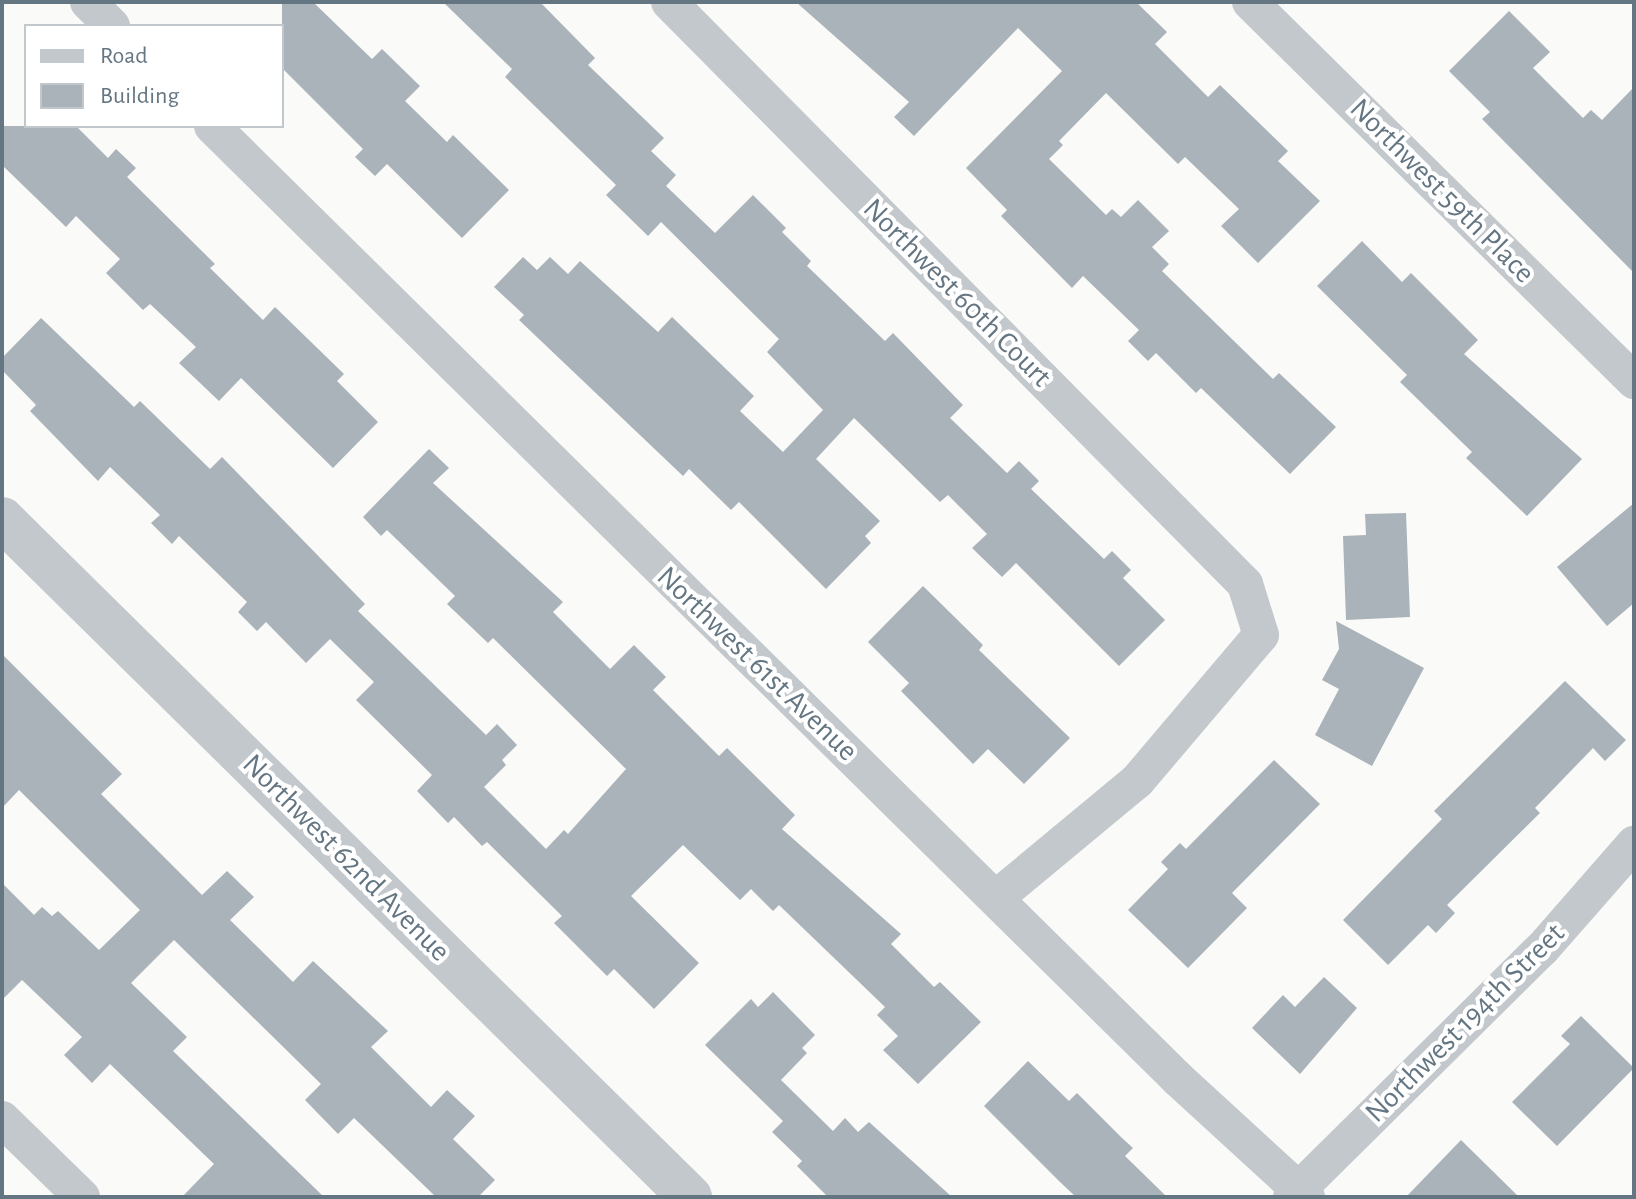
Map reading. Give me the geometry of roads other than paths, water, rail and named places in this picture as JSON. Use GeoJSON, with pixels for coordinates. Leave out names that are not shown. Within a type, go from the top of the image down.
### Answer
{"type":"FeatureCollection","features":[{"type":"Feature","properties":{"kind":"street"},"geometry":{"type":"LineString","coordinates":[[88,2],[110,24]]}},
{"type":"Feature","properties":{"kind":"street","name":"Northwest 60th Court"},"geometry":{"type":"LineString","coordinates":[[669,2],[1245,584],[1261,635],[1137,781],[996,898]]}},
{"type":"Feature","properties":{"kind":"street","name":"Northwest 59th Place"},"geometry":{"type":"LineString","coordinates":[[1250,2],[1634,381]]}},
{"type":"Feature","properties":{"kind":"street","name":"Northwest 61st Avenue"},"geometry":{"type":"LineString","coordinates":[[214,128],[1178,1079],[1299,1194]]}},
{"type":"Feature","properties":{"kind":"street","name":"Northwest 62nd Avenue"},"geometry":{"type":"LineString","coordinates":[[2,519],[690,1197]]}},
{"type":"Feature","properties":{"kind":"street","name":"Northwest 194th Street"},"geometry":{"type":"LineString","coordinates":[[1299,1194],[1542,949],[1634,844]]}},
{"type":"Feature","properties":{"kind":"street"},"geometry":{"type":"LineString","coordinates":[[2,1119],[82,1197]]}}]}
